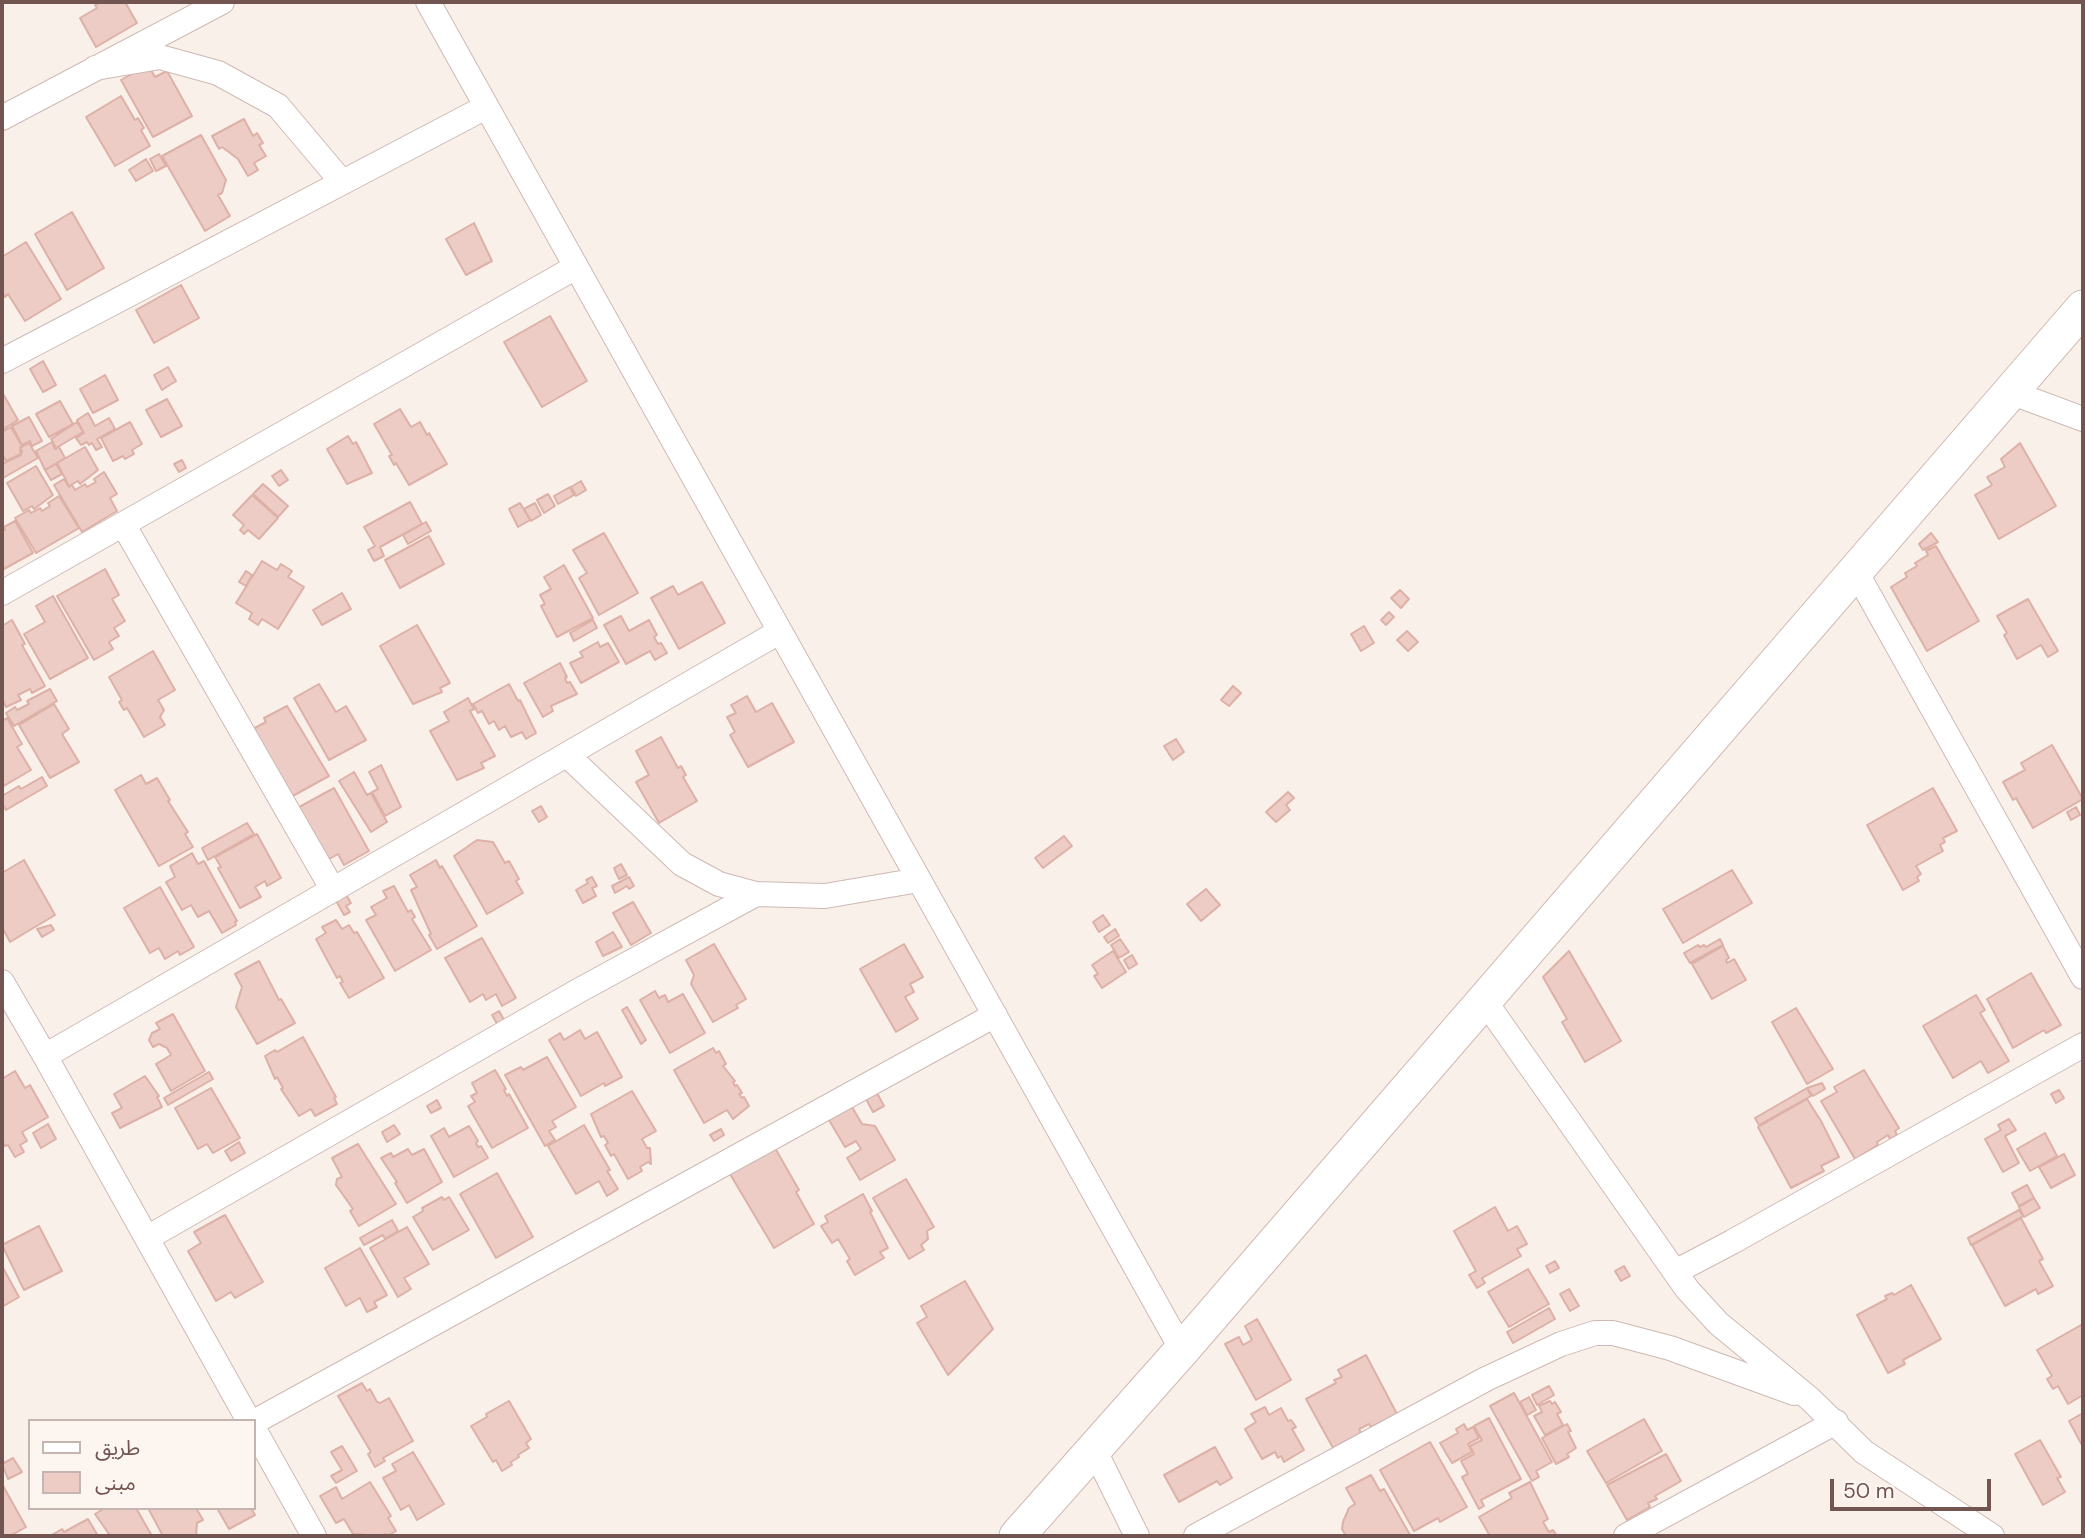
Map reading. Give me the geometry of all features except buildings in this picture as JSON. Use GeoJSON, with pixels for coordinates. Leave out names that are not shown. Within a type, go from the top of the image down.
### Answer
{"type":"FeatureCollection","features":[{"type":"Feature","properties":{"kind":"street"},"geometry":{"type":"LineString","coordinates":[[2,118],[222,2]]}},
{"type":"Feature","properties":{"kind":"street"},"geometry":{"type":"LineString","coordinates":[[428,2],[1182,1350]]}},
{"type":"Feature","properties":{"kind":"street"},"geometry":{"type":"LineString","coordinates":[[95,68],[160,58],[218,73],[278,106],[342,182]]}},
{"type":"Feature","properties":{"kind":"street"},"geometry":{"type":"LineString","coordinates":[[2,361],[486,107]]}},
{"type":"Feature","properties":{"kind":"street"},"geometry":{"type":"LineString","coordinates":[[2,593],[576,267]]}},
{"type":"Feature","properties":{"kind":"street"},"geometry":{"type":"LineString","coordinates":[[1017,1536],[1182,1350],[2083,308]]}},
{"type":"Feature","properties":{"kind":"street"},"geometry":{"type":"LineString","coordinates":[[2010,392],[2083,419]]}},
{"type":"Feature","properties":{"kind":"street"},"geometry":{"type":"LineString","coordinates":[[123,524],[333,890]]}},
{"type":"Feature","properties":{"kind":"street"},"geometry":{"type":"LineString","coordinates":[[1855,570],[2083,977]]}},
{"type":"Feature","properties":{"kind":"street"},"geometry":{"type":"LineString","coordinates":[[46,1056],[779,632]]}},
{"type":"Feature","properties":{"kind":"street"},"geometry":{"type":"LineString","coordinates":[[567,755],[682,864],[719,884],[757,894],[825,895],[919,880]]}},
{"type":"Feature","properties":{"kind":"street"},"geometry":{"type":"LineString","coordinates":[[147,1238],[578,991],[757,894]]}},
{"type":"Feature","properties":{"kind":"street"},"geometry":{"type":"LineString","coordinates":[[2,982],[250,1419]]}},
{"type":"Feature","properties":{"kind":"street"},"geometry":{"type":"LineString","coordinates":[[1484,1000],[1687,1289],[1718,1323],[1810,1399],[1864,1452],[1992,1536]]}},
{"type":"Feature","properties":{"kind":"street"},"geometry":{"type":"LineString","coordinates":[[255,1419],[995,1015]]}},
{"type":"Feature","properties":{"kind":"street"},"geometry":{"type":"LineString","coordinates":[[1675,1272],[2083,1045]]}},
{"type":"Feature","properties":{"kind":"street"},"geometry":{"type":"LineString","coordinates":[[1196,1536],[1486,1379],[1561,1344],[1595,1332],[1613,1333],[1670,1348],[1810,1399]]}},
{"type":"Feature","properties":{"kind":"street"},"geometry":{"type":"LineString","coordinates":[[1626,1536],[1836,1422]]}},
{"type":"Feature","properties":{"kind":"street"},"geometry":{"type":"LineString","coordinates":[[256,1433],[314,1536]]}},
{"type":"Feature","properties":{"kind":"street"},"geometry":{"type":"LineString","coordinates":[[1094,1449],[1137,1536]]}}]}
